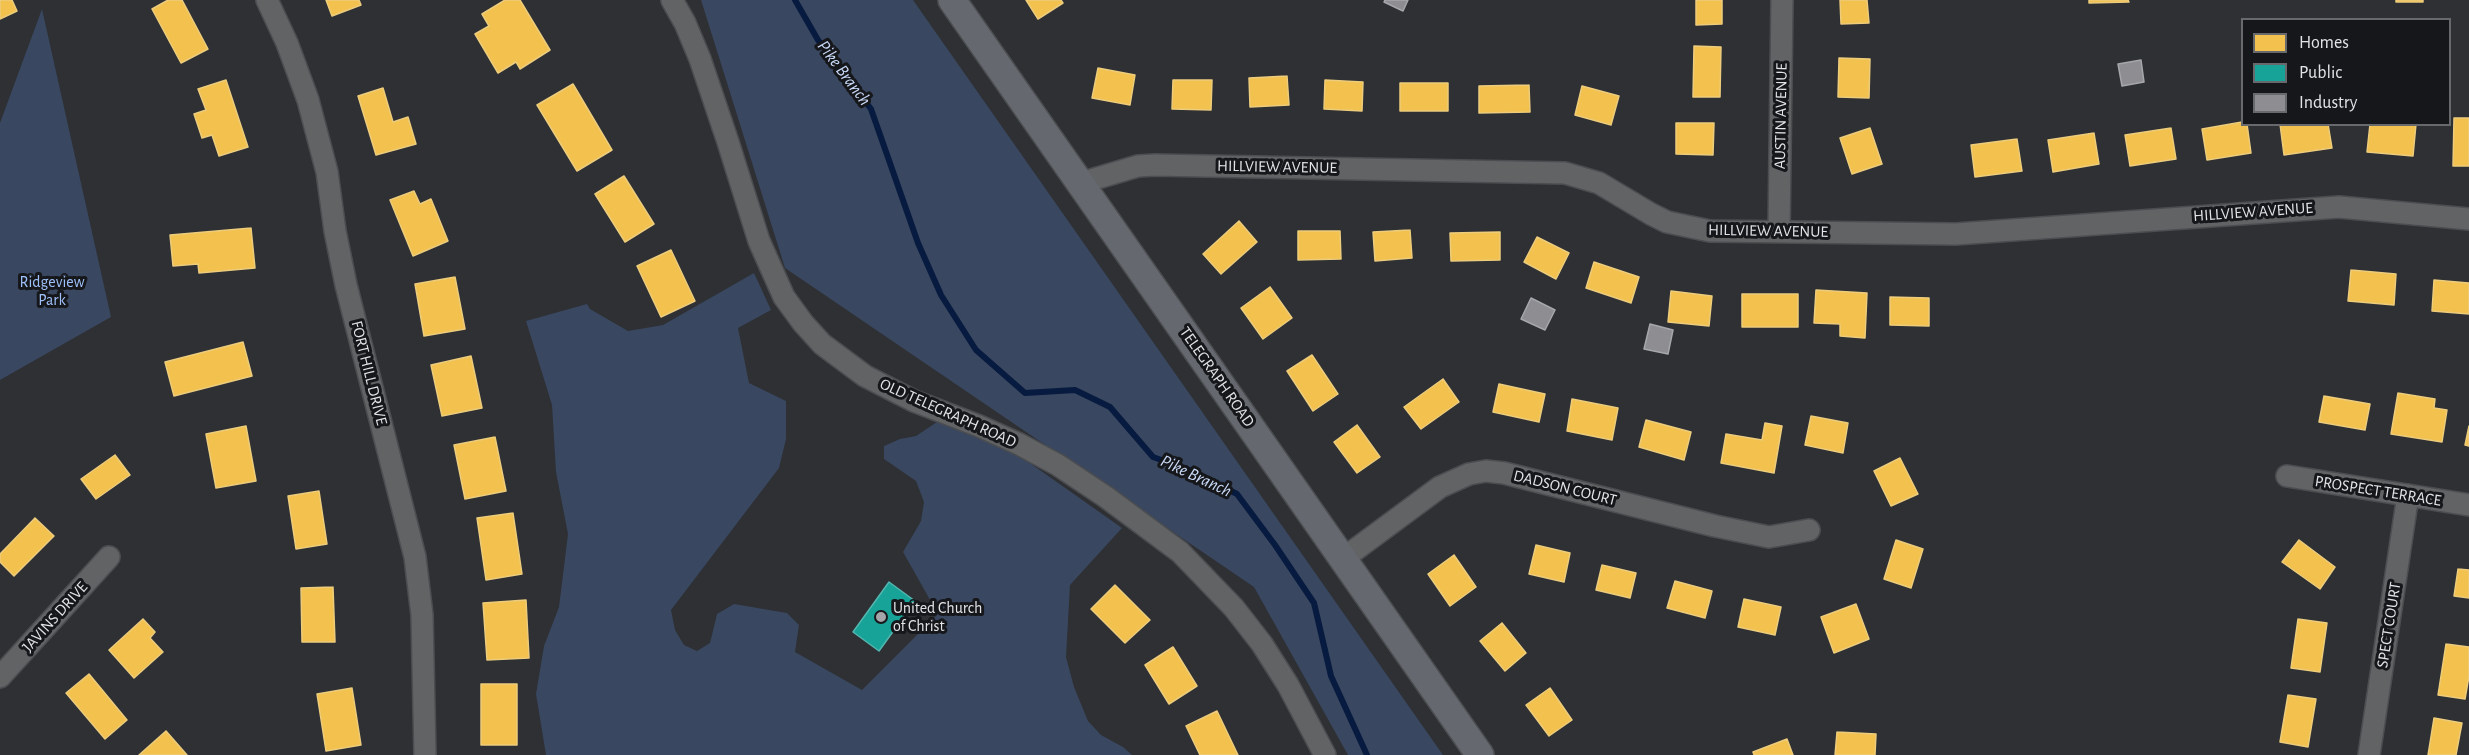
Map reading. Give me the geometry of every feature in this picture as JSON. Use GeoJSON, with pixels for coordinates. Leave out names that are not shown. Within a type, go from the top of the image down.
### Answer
{"type":"FeatureCollection","features":[{"type":"Feature","properties":{"kind":"main road","name":"TELEGRAPH ROAD"},"geometry":{"type":"LineString","coordinates":[[952,0],[1480,755]]}},
{"type":"Feature","properties":{"kind":"street","name":"FORT HILL DRIVE"},"geometry":{"type":"LineString","coordinates":[[267,0],[287,43],[308,100],[327,172],[335,231],[346,285],[415,557],[422,615],[425,755]]}},
{"type":"Feature","properties":{"kind":"street","name":"OLD TELEGRAPH ROAD"},"geometry":{"type":"LineString","coordinates":[[672,0],[685,23],[700,60],[759,241],[784,297],[803,324],[822,344],[865,376],[914,401],[1010,440],[1058,465],[1116,503],[1180,552],[1234,608],[1262,644],[1288,685],[1325,755]]}},
{"type":"Feature","properties":{"kind":"street","name":"AUSTIN AVENUE"},"geometry":{"type":"LineString","coordinates":[[1779,232],[1782,0]]}},
{"type":"Feature","properties":{"kind":"street","name":"HILLVIEW AVENUE"},"geometry":{"type":"LineString","coordinates":[[1081,183],[1138,166],[1155,165],[1564,173],[1599,183],[1667,222],[1710,231],[1956,234],[2339,207],[2469,219]]}},
{"type":"Feature","properties":{"kind":"street","name":"DADSON COURT"},"geometry":{"type":"LineString","coordinates":[[1344,558],[1446,484],[1469,474],[1486,471],[1504,472],[1715,526],[1759,535],[1783,536],[1809,530]]}},
{"type":"Feature","properties":{"kind":"street","name":"PROSPECT TERRACE"},"geometry":{"type":"LineString","coordinates":[[2287,476],[2469,505]]}},
{"type":"Feature","properties":{"kind":"street","name":"SPECT COURT"},"geometry":{"type":"LineString","coordinates":[[2369,755],[2408,495]]}},
{"type":"Feature","properties":{"kind":"street","name":"JAVINS DRIVE"},"geometry":{"type":"LineString","coordinates":[[0,677],[109,557]]}},
{"type":"Feature","properties":{"kind":"green space"},"geometry":{"type":"Polygon","coordinates":[[[701,0],[913,0],[1443,755],[1348,755],[1254,587],[785,268],[701,0]]]}},
{"type":"Feature","properties":{"kind":"green space","name":"Ridgeview Park"},"geometry":{"type":"Polygon","coordinates":[[[42,9],[111,317],[0,380],[0,123],[42,9]]]}},
{"type":"Feature","properties":{"kind":"green space"},"geometry":{"type":"Polygon","coordinates":[[[754,273],[771,310],[738,328],[749,383],[786,401],[786,439],[779,468],[671,610],[675,630],[684,645],[697,651],[710,643],[717,614],[734,604],[787,613],[799,625],[795,652],[862,690],[938,614],[903,552],[921,521],[924,502],[916,481],[884,459],[884,446],[900,439],[916,436],[937,422],[1010,449],[1122,528],[1070,585],[1066,657],[1074,687],[1088,721],[1101,735],[1123,747],[1132,755],[546,755],[536,694],[544,646],[559,607],[568,534],[556,472],[552,405],[526,321],[587,304],[590,309],[628,331],[663,325],[754,273]]]}},
{"type":"Feature","properties":{"kind":"building: Homes"},"geometry":{"type":"Polygon","coordinates":[[[0,0],[12,0],[17,11],[0,19],[0,0]]]}},
{"type":"Feature","properties":{"kind":"building: Homes"},"geometry":{"type":"Polygon","coordinates":[[[168,0],[182,0],[208,49],[181,63],[152,9],[168,0]]]}},
{"type":"Feature","properties":{"kind":"building: Homes"},"geometry":{"type":"Polygon","coordinates":[[[326,0],[359,0],[361,5],[332,16],[326,0]]]}},
{"type":"Feature","properties":{"kind":"building: Homes"},"geometry":{"type":"Polygon","coordinates":[[[505,0],[520,0],[550,50],[520,69],[516,62],[498,73],[475,34],[489,26],[482,14],[505,0]]]}},
{"type":"Feature","properties":{"kind":"building: Homes"},"geometry":{"type":"Polygon","coordinates":[[[1026,0],[1061,0],[1063,3],[1038,19],[1026,0]]]}},
{"type":"Feature","properties":{"kind":"building: Homes"},"geometry":{"type":"Polygon","coordinates":[[[1696,0],[1722,0],[1722,24],[1696,25],[1696,0]]]}},
{"type":"Feature","properties":{"kind":"building: Homes"},"geometry":{"type":"Polygon","coordinates":[[[1840,0],[1867,0],[1869,23],[1841,24],[1840,0]]]}},
{"type":"Feature","properties":{"kind":"building: Homes"},"geometry":{"type":"Polygon","coordinates":[[[2089,0],[2128,0],[2129,2],[2089,3],[2089,0]]]}},
{"type":"Feature","properties":{"kind":"building: Homes"},"geometry":{"type":"Polygon","coordinates":[[[2396,0],[2423,0],[2423,2],[2396,2],[2396,0]]]}},
{"type":"Feature","properties":{"kind":"building: Homes"},"geometry":{"type":"Polygon","coordinates":[[[1694,46],[1721,47],[1720,97],[1693,97],[1694,46]]]}},
{"type":"Feature","properties":{"kind":"building: Homes"},"geometry":{"type":"Polygon","coordinates":[[[1839,58],[1870,59],[1869,98],[1838,97],[1839,58]]]}},
{"type":"Feature","properties":{"kind":"building: Homes"},"geometry":{"type":"Polygon","coordinates":[[[1098,68],[1135,75],[1130,105],[1092,98],[1098,68]]]}},
{"type":"Feature","properties":{"kind":"building: Homes"},"geometry":{"type":"Polygon","coordinates":[[[1287,76],[1289,105],[1250,107],[1249,78],[1287,76]]]}},
{"type":"Feature","properties":{"kind":"building: Homes"},"geometry":{"type":"Polygon","coordinates":[[[226,80],[248,147],[219,156],[212,135],[202,138],[194,114],[206,110],[198,89],[226,80]]]}},
{"type":"Feature","properties":{"kind":"building: Homes"},"geometry":{"type":"Polygon","coordinates":[[[1173,80],[1212,80],[1211,110],[1172,109],[1173,80]]]}},
{"type":"Feature","properties":{"kind":"building: Homes"},"geometry":{"type":"Polygon","coordinates":[[[1325,80],[1363,82],[1362,111],[1324,109],[1325,80]]]}},
{"type":"Feature","properties":{"kind":"building: Homes"},"geometry":{"type":"Polygon","coordinates":[[[1400,83],[1448,83],[1448,111],[1400,111],[1400,83]]]}},
{"type":"Feature","properties":{"kind":"building: Homes"},"geometry":{"type":"Polygon","coordinates":[[[573,84],[612,150],[577,171],[537,105],[573,84]]]}},
{"type":"Feature","properties":{"kind":"building: Homes"},"geometry":{"type":"Polygon","coordinates":[[[1529,85],[1530,112],[1479,113],[1479,86],[1529,85]]]}},
{"type":"Feature","properties":{"kind":"building: Homes"},"geometry":{"type":"Polygon","coordinates":[[[1582,86],[1619,96],[1611,125],[1575,115],[1582,86]]]}},
{"type":"Feature","properties":{"kind":"building: Homes"},"geometry":{"type":"Polygon","coordinates":[[[383,88],[393,122],[408,117],[416,144],[376,155],[358,96],[383,88]]]}},
{"type":"Feature","properties":{"kind":"building: Homes"},"geometry":{"type":"Polygon","coordinates":[[[2454,118],[2469,118],[2469,166],[2453,166],[2454,118]]]}},
{"type":"Feature","properties":{"kind":"building: Homes"},"geometry":{"type":"Polygon","coordinates":[[[2241,122],[2241,126],[2247,126],[2251,153],[2207,160],[2202,129],[2241,122]]]}},
{"type":"Feature","properties":{"kind":"building: Homes"},"geometry":{"type":"Polygon","coordinates":[[[1676,123],[1714,123],[1713,155],[1676,154],[1676,123]]]}},
{"type":"Feature","properties":{"kind":"building: Homes"},"geometry":{"type":"Polygon","coordinates":[[[2280,126],[2328,126],[2332,148],[2284,155],[2280,126]]]}},
{"type":"Feature","properties":{"kind":"building: Homes"},"geometry":{"type":"Polygon","coordinates":[[[2370,126],[2416,126],[2413,156],[2367,152],[2370,126]]]}},
{"type":"Feature","properties":{"kind":"building: Homes"},"geometry":{"type":"Polygon","coordinates":[[[1870,128],[1882,164],[1852,174],[1840,138],[1870,128]]]}},
{"type":"Feature","properties":{"kind":"building: Homes"},"geometry":{"type":"Polygon","coordinates":[[[2171,128],[2176,159],[2130,166],[2125,135],[2171,128]]]}},
{"type":"Feature","properties":{"kind":"building: Homes"},"geometry":{"type":"Polygon","coordinates":[[[2094,133],[2099,164],[2053,172],[2048,140],[2094,133]]]}},
{"type":"Feature","properties":{"kind":"building: Homes"},"geometry":{"type":"Polygon","coordinates":[[[2017,139],[2022,171],[1975,177],[1971,145],[2017,139]]]}},
{"type":"Feature","properties":{"kind":"building: Homes"},"geometry":{"type":"Polygon","coordinates":[[[624,176],[654,224],[625,242],[595,194],[624,176]]]}},
{"type":"Feature","properties":{"kind":"building: Homes"},"geometry":{"type":"Polygon","coordinates":[[[414,191],[420,204],[431,199],[448,241],[413,256],[390,200],[414,191]]]}},
{"type":"Feature","properties":{"kind":"building: Homes"},"geometry":{"type":"Polygon","coordinates":[[[1239,221],[1257,242],[1221,274],[1203,254],[1239,221]]]}},
{"type":"Feature","properties":{"kind":"building: Homes"},"geometry":{"type":"Polygon","coordinates":[[[251,228],[255,268],[199,273],[198,264],[173,266],[170,235],[251,228]]]}},
{"type":"Feature","properties":{"kind":"building: Homes"},"geometry":{"type":"Polygon","coordinates":[[[1410,230],[1412,258],[1375,261],[1373,232],[1410,230]]]}},
{"type":"Feature","properties":{"kind":"building: Homes"},"geometry":{"type":"Polygon","coordinates":[[[1298,231],[1340,231],[1341,259],[1298,260],[1298,231]]]}},
{"type":"Feature","properties":{"kind":"building: Homes"},"geometry":{"type":"Polygon","coordinates":[[[1500,232],[1500,260],[1451,261],[1450,233],[1500,232]]]}},
{"type":"Feature","properties":{"kind":"building: Homes"},"geometry":{"type":"Polygon","coordinates":[[[1537,237],[1569,253],[1556,279],[1524,262],[1537,237]]]}},
{"type":"Feature","properties":{"kind":"building: Homes"},"geometry":{"type":"Polygon","coordinates":[[[671,250],[695,301],[661,317],[637,266],[671,250]]]}},
{"type":"Feature","properties":{"kind":"building: Homes"},"geometry":{"type":"Polygon","coordinates":[[[1594,262],[1639,277],[1631,303],[1586,288],[1594,262]]]}},
{"type":"Feature","properties":{"kind":"building: Homes"},"geometry":{"type":"Polygon","coordinates":[[[2351,270],[2396,274],[2394,305],[2348,301],[2351,270]]]}},
{"type":"Feature","properties":{"kind":"building: Homes"},"geometry":{"type":"Polygon","coordinates":[[[455,277],[465,329],[424,336],[415,284],[455,277]]]}},
{"type":"Feature","properties":{"kind":"building: Homes"},"geometry":{"type":"Polygon","coordinates":[[[2434,280],[2469,283],[2469,314],[2432,311],[2434,280]]]}},
{"type":"Feature","properties":{"kind":"building: Homes"},"geometry":{"type":"Polygon","coordinates":[[[1270,287],[1292,318],[1263,339],[1241,308],[1270,287]]]}},
{"type":"Feature","properties":{"kind":"building: Homes"},"geometry":{"type":"Polygon","coordinates":[[[1816,290],[1867,293],[1865,338],[1840,336],[1840,324],[1814,323],[1816,290]]]}},
{"type":"Feature","properties":{"kind":"building: Homes"},"geometry":{"type":"Polygon","coordinates":[[[1671,291],[1712,296],[1709,326],[1668,322],[1671,291]]]}},
{"type":"Feature","properties":{"kind":"building: Homes"},"geometry":{"type":"Polygon","coordinates":[[[1742,294],[1798,294],[1798,327],[1742,327],[1742,294]]]}},
{"type":"Feature","properties":{"kind":"building: Homes"},"geometry":{"type":"Polygon","coordinates":[[[1890,297],[1929,298],[1929,326],[1890,325],[1890,297]]]}},
{"type":"Feature","properties":{"kind":"building: Homes"},"geometry":{"type":"Polygon","coordinates":[[[243,342],[252,376],[174,396],[165,362],[243,342]]]}},
{"type":"Feature","properties":{"kind":"building: Homes"},"geometry":{"type":"Polygon","coordinates":[[[1312,355],[1338,394],[1313,411],[1287,371],[1312,355]]]}},
{"type":"Feature","properties":{"kind":"building: Homes"},"geometry":{"type":"Polygon","coordinates":[[[471,356],[482,408],[442,416],[431,365],[471,356]]]}},
{"type":"Feature","properties":{"kind":"building: Homes"},"geometry":{"type":"Polygon","coordinates":[[[1443,379],[1459,402],[1421,429],[1404,407],[1443,379]]]}},
{"type":"Feature","properties":{"kind":"building: Homes"},"geometry":{"type":"Polygon","coordinates":[[[1499,384],[1545,394],[1539,422],[1493,412],[1499,384]]]}},
{"type":"Feature","properties":{"kind":"building: Homes"},"geometry":{"type":"Polygon","coordinates":[[[2398,393],[2435,399],[2434,408],[2447,410],[2442,442],[2391,434],[2398,393]]]}},
{"type":"Feature","properties":{"kind":"building: Homes"},"geometry":{"type":"Polygon","coordinates":[[[2324,396],[2370,404],[2365,430],[2319,422],[2324,396]]]}},
{"type":"Feature","properties":{"kind":"building: Homes"},"geometry":{"type":"Polygon","coordinates":[[[1572,399],[1618,408],[1612,440],[1567,431],[1572,399]]]}},
{"type":"Feature","properties":{"kind":"building: Homes"},"geometry":{"type":"Polygon","coordinates":[[[1811,416],[1848,423],[1843,453],[1805,445],[1811,416]]]}},
{"type":"Feature","properties":{"kind":"building: Homes"},"geometry":{"type":"Polygon","coordinates":[[[1646,420],[1691,432],[1684,460],[1639,447],[1646,420]]]}},
{"type":"Feature","properties":{"kind":"building: Homes"},"geometry":{"type":"Polygon","coordinates":[[[1765,423],[1782,426],[1774,473],[1721,463],[1726,434],[1762,440],[1765,423]]]}},
{"type":"Feature","properties":{"kind":"building: Homes"},"geometry":{"type":"Polygon","coordinates":[[[1357,425],[1380,457],[1357,473],[1334,442],[1357,425]]]}},
{"type":"Feature","properties":{"kind":"building: Homes"},"geometry":{"type":"Polygon","coordinates":[[[246,426],[256,481],[216,488],[206,434],[246,426]]]}},
{"type":"Feature","properties":{"kind":"building: Homes"},"geometry":{"type":"Polygon","coordinates":[[[2469,426],[2469,446],[2465,445],[2469,426]]]}},
{"type":"Feature","properties":{"kind":"building: Homes"},"geometry":{"type":"Polygon","coordinates":[[[495,437],[506,491],[465,499],[454,445],[495,437]]]}},
{"type":"Feature","properties":{"kind":"building: Homes"},"geometry":{"type":"Polygon","coordinates":[[[115,455],[130,475],[96,499],[81,479],[115,455]]]}},
{"type":"Feature","properties":{"kind":"building: Homes"},"geometry":{"type":"Polygon","coordinates":[[[1900,458],[1918,494],[1891,506],[1874,471],[1900,458]]]}},
{"type":"Feature","properties":{"kind":"building: Homes"},"geometry":{"type":"Polygon","coordinates":[[[319,491],[327,544],[296,549],[288,496],[319,491]]]}},
{"type":"Feature","properties":{"kind":"building: Homes"},"geometry":{"type":"Polygon","coordinates":[[[513,513],[522,574],[486,580],[477,518],[513,513]]]}},
{"type":"Feature","properties":{"kind":"building: Homes"},"geometry":{"type":"Polygon","coordinates":[[[35,518],[54,536],[14,576],[0,562],[0,554],[35,518]]]}},
{"type":"Feature","properties":{"kind":"building: Homes"},"geometry":{"type":"Polygon","coordinates":[[[1896,540],[1923,549],[1911,588],[1884,579],[1896,540]]]}},
{"type":"Feature","properties":{"kind":"building: Homes"},"geometry":{"type":"Polygon","coordinates":[[[2299,540],[2335,567],[2320,589],[2282,562],[2299,540]]]}},
{"type":"Feature","properties":{"kind":"building: Homes"},"geometry":{"type":"Polygon","coordinates":[[[1536,545],[1570,553],[1564,582],[1529,574],[1536,545]]]}},
{"type":"Feature","properties":{"kind":"building: Homes"},"geometry":{"type":"Polygon","coordinates":[[[1454,555],[1476,587],[1450,606],[1428,574],[1454,555]]]}},
{"type":"Feature","properties":{"kind":"building: Homes"},"geometry":{"type":"Polygon","coordinates":[[[1602,565],[1636,573],[1630,598],[1596,590],[1602,565]]]}},
{"type":"Feature","properties":{"kind":"building: Homes"},"geometry":{"type":"Polygon","coordinates":[[[2458,569],[2469,570],[2469,598],[2454,596],[2458,569]]]}},
{"type":"Feature","properties":{"kind":"building: Homes"},"geometry":{"type":"Polygon","coordinates":[[[1675,581],[1712,591],[1705,618],[1667,608],[1675,581]]]}},
{"type":"Feature","properties":{"kind":"building: Homes"},"geometry":{"type":"Polygon","coordinates":[[[1115,585],[1150,620],[1125,643],[1091,609],[1115,585]]]}},
{"type":"Feature","properties":{"kind":"building: Homes"},"geometry":{"type":"Polygon","coordinates":[[[333,587],[335,642],[302,642],[301,588],[333,587]]]}},
{"type":"Feature","properties":{"kind":"building: Homes"},"geometry":{"type":"Polygon","coordinates":[[[1744,599],[1781,607],[1775,635],[1738,627],[1744,599]]]}},
{"type":"Feature","properties":{"kind":"building: Homes"},"geometry":{"type":"Polygon","coordinates":[[[526,600],[529,658],[487,660],[483,603],[526,600]]]}},
{"type":"Feature","properties":{"kind":"building: Homes"},"geometry":{"type":"Polygon","coordinates":[[[1856,604],[1869,639],[1834,653],[1821,617],[1856,604]]]}},
{"type":"Feature","properties":{"kind":"building: Homes"},"geometry":{"type":"Polygon","coordinates":[[[143,619],[155,632],[150,638],[163,652],[134,678],[109,650],[143,619]]]}},
{"type":"Feature","properties":{"kind":"building: Homes"},"geometry":{"type":"Polygon","coordinates":[[[2298,619],[2327,623],[2320,672],[2291,668],[2298,619]]]}},
{"type":"Feature","properties":{"kind":"building: Homes"},"geometry":{"type":"Polygon","coordinates":[[[1502,623],[1526,653],[1505,671],[1480,641],[1502,623]]]}},
{"type":"Feature","properties":{"kind":"building: Homes"},"geometry":{"type":"Polygon","coordinates":[[[2446,644],[2469,647],[2469,676],[2465,699],[2438,695],[2446,644]]]}},
{"type":"Feature","properties":{"kind":"building: Homes"},"geometry":{"type":"Polygon","coordinates":[[[1173,647],[1197,686],[1169,704],[1145,665],[1173,647]]]}},
{"type":"Feature","properties":{"kind":"building: Homes"},"geometry":{"type":"Polygon","coordinates":[[[89,674],[127,720],[105,739],[66,693],[89,674]]]}},
{"type":"Feature","properties":{"kind":"building: Homes"},"geometry":{"type":"Polygon","coordinates":[[[481,684],[517,684],[517,745],[481,745],[481,684]]]}},
{"type":"Feature","properties":{"kind":"building: Homes"},"geometry":{"type":"Polygon","coordinates":[[[352,688],[361,745],[326,751],[317,694],[352,688]]]}},
{"type":"Feature","properties":{"kind":"building: Homes"},"geometry":{"type":"Polygon","coordinates":[[[1550,688],[1572,720],[1549,736],[1526,705],[1550,688]]]}},
{"type":"Feature","properties":{"kind":"building: Homes"},"geometry":{"type":"Polygon","coordinates":[[[2288,695],[2316,699],[2308,747],[2280,742],[2288,695]]]}},
{"type":"Feature","properties":{"kind":"building: Homes"},"geometry":{"type":"Polygon","coordinates":[[[1217,711],[1238,755],[1200,755],[1186,726],[1217,711]]]}},
{"type":"Feature","properties":{"kind":"building: Homes"},"geometry":{"type":"Polygon","coordinates":[[[2434,718],[2462,723],[2456,755],[2428,755],[2434,718]]]}},
{"type":"Feature","properties":{"kind":"building: Homes"},"geometry":{"type":"Polygon","coordinates":[[[166,731],[187,755],[139,755],[166,731]]]}},
{"type":"Feature","properties":{"kind":"building: Homes"},"geometry":{"type":"Polygon","coordinates":[[[1837,732],[1876,734],[1875,755],[1835,755],[1837,732]]]}},
{"type":"Feature","properties":{"kind":"building: Homes"},"geometry":{"type":"Polygon","coordinates":[[[1787,739],[1793,755],[1754,755],[1753,752],[1787,739]]]}},
{"type":"Feature","properties":{"kind":"building: Public"},"geometry":{"type":"Polygon","coordinates":[[[889,582],[915,601],[879,651],[853,632],[889,582]]]}},
{"type":"Feature","properties":{"kind":"building: Industry"},"geometry":{"type":"Polygon","coordinates":[[[1385,0],[1408,0],[1403,11],[1384,2],[1385,0]]]}},
{"type":"Feature","properties":{"kind":"building: Industry"},"geometry":{"type":"Polygon","coordinates":[[[2141,60],[2144,82],[2122,86],[2118,64],[2141,60]]]}},
{"type":"Feature","properties":{"kind":"building: Industry"},"geometry":{"type":"Polygon","coordinates":[[[1531,298],[1555,310],[1545,330],[1521,319],[1531,298]]]}},
{"type":"Feature","properties":{"kind":"building: Industry"},"geometry":{"type":"Polygon","coordinates":[[[1650,324],[1673,330],[1668,354],[1644,349],[1650,324]]]}},
{"type":"Feature","properties":{"kind":"waterway","name":"Pike Branch"},"geometry":{"type":"LineString","coordinates":[[795,0],[818,40],[871,109],[918,243],[941,295],[976,350],[1025,393],[1075,390],[1110,407],[1153,457],[1192,471],[1237,494],[1314,603],[1331,676],[1367,755]]}},
{"type":"Feature","properties":{"kind":"place","name":"United Church of Christ"},"geometry":{"type":"Point","coordinates":[881,617]}}]}
